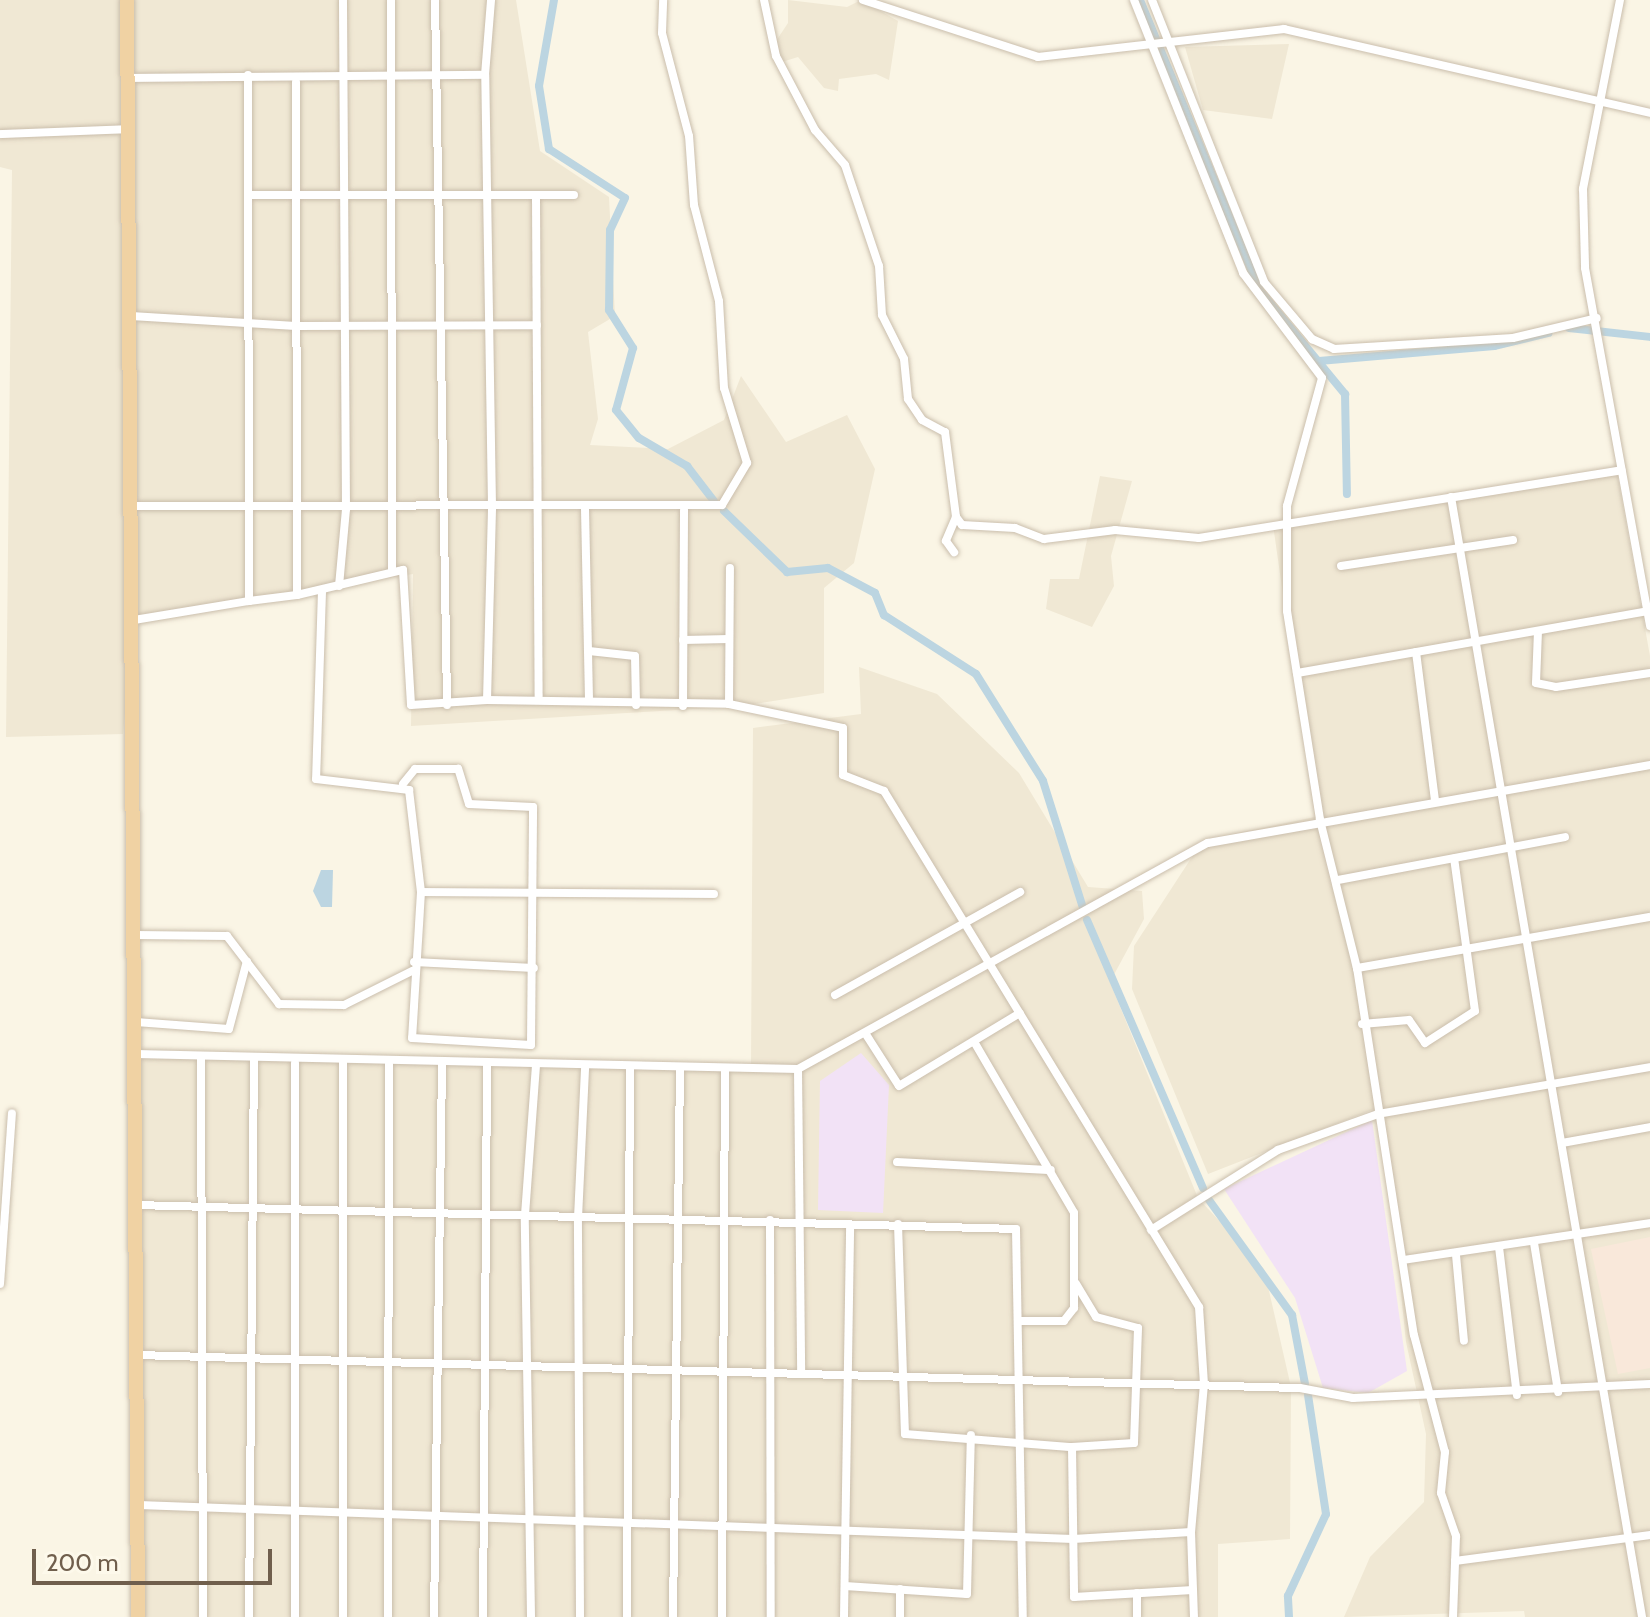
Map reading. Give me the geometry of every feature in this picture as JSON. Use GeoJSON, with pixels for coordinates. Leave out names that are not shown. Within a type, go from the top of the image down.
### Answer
{"type":"FeatureCollection","features":[{"type":"Feature","properties":{"kind":"highway"},"geometry":{"type":"LineString","coordinates":[[127,0],[134,620],[138,1617]]}},
{"type":"Feature","properties":{"kind":"street"},"geometry":{"type":"LineString","coordinates":[[339,586],[346,509],[347,200],[343,0]]}},
{"type":"Feature","properties":{"kind":"street"},"geometry":{"type":"LineString","coordinates":[[391,0],[392,571]]}},
{"type":"Feature","properties":{"kind":"street"},"geometry":{"type":"LineString","coordinates":[[435,0],[444,322],[438,506],[447,705]]}},
{"type":"Feature","properties":{"kind":"street"},"geometry":{"type":"LineString","coordinates":[[487,700],[492,506],[485,75],[491,0]]}},
{"type":"Feature","properties":{"kind":"street"},"geometry":{"type":"LineString","coordinates":[[133,506],[346,509],[492,506],[684,510],[722,505],[747,463],[724,388],[719,301],[694,205],[689,136],[662,33],[663,0]]}},
{"type":"Feature","properties":{"kind":"street"},"geometry":{"type":"LineString","coordinates":[[764,0],[776,56],[815,130],[845,165],[879,266],[882,315],[904,359],[908,399],[922,420],[945,432],[956,517],[962,525],[1015,528],[1044,539],[1115,530],[1199,538],[1622,470]]}},
{"type":"Feature","properties":{"kind":"street"},"geometry":{"type":"LineString","coordinates":[[863,0],[1038,57],[1284,29],[1602,99],[1650,113]]}},
{"type":"Feature","properties":{"kind":"street"},"geometry":{"type":"LineString","coordinates":[[1134,0],[1243,273],[1322,378],[1285,524],[1297,673],[1320,820],[1338,880],[1357,968],[1362,1024],[1428,1395],[1445,1452],[1441,1493],[1456,1536],[1453,1617]]}},
{"type":"Feature","properties":{"kind":"street"},"geometry":{"type":"LineString","coordinates":[[1152,0],[1264,282],[1312,339],[1334,349],[1513,338],[1597,318]]}},
{"type":"Feature","properties":{"kind":"street"},"geometry":{"type":"LineString","coordinates":[[1620,0],[1583,189],[1585,268],[1597,318],[1650,626]]}},
{"type":"Feature","properties":{"kind":"street"},"geometry":{"type":"LineString","coordinates":[[248,75],[248,322],[243,508],[249,601]]}},
{"type":"Feature","properties":{"kind":"street"},"geometry":{"type":"LineString","coordinates":[[128,78],[248,75],[296,82],[485,75]]}},
{"type":"Feature","properties":{"kind":"street"},"geometry":{"type":"LineString","coordinates":[[296,82],[293,507],[297,595]]}},
{"type":"Feature","properties":{"kind":"street"},"geometry":{"type":"LineString","coordinates":[[0,134],[129,129]]}},
{"type":"Feature","properties":{"kind":"street"},"geometry":{"type":"LineString","coordinates":[[248,195],[297,200],[486,200],[574,195]]}},
{"type":"Feature","properties":{"kind":"street"},"geometry":{"type":"LineString","coordinates":[[536,197],[539,696]]}},
{"type":"Feature","properties":{"kind":"street"},"geometry":{"type":"LineString","coordinates":[[131,316],[296,326],[444,322],[537,325]]}},
{"type":"Feature","properties":{"kind":"street"},"geometry":{"type":"LineString","coordinates":[[1451,497],[1642,1617]]}},
{"type":"Feature","properties":{"kind":"street"},"geometry":{"type":"LineString","coordinates":[[585,509],[589,701]]}},
{"type":"Feature","properties":{"kind":"street"},"geometry":{"type":"LineString","coordinates":[[683,706],[684,510]]}},
{"type":"Feature","properties":{"kind":"street"},"geometry":{"type":"LineString","coordinates":[[954,552],[946,541],[956,517]]}},
{"type":"Feature","properties":{"kind":"street"},"geometry":{"type":"LineString","coordinates":[[1341,566],[1462,551],[1513,540]]}},
{"type":"Feature","properties":{"kind":"street"},"geometry":{"type":"LineString","coordinates":[[729,704],[730,568]]}},
{"type":"Feature","properties":{"kind":"street"},"geometry":{"type":"LineString","coordinates":[[134,620],[322,591],[392,571],[409,575],[407,695],[420,708],[539,696],[636,705],[729,704],[843,728],[843,775],[884,791],[1199,1307],[1204,1384],[1191,1532],[1194,1617]]}},
{"type":"Feature","properties":{"kind":"street"},"geometry":{"type":"LineString","coordinates":[[322,591],[316,779],[403,784]]}},
{"type":"Feature","properties":{"kind":"street"},"geometry":{"type":"LineString","coordinates":[[1297,673],[1647,611]]}},
{"type":"Feature","properties":{"kind":"street"},"geometry":{"type":"LineString","coordinates":[[1538,631],[1536,683],[1556,687],[1650,673]]}},
{"type":"Feature","properties":{"kind":"street"},"geometry":{"type":"LineString","coordinates":[[683,640],[729,639]]}},
{"type":"Feature","properties":{"kind":"street"},"geometry":{"type":"LineString","coordinates":[[589,651],[633,653],[636,705]]}},
{"type":"Feature","properties":{"kind":"street"},"geometry":{"type":"LineString","coordinates":[[1416,652],[1435,801]]}},
{"type":"Feature","properties":{"kind":"street"},"geometry":{"type":"LineString","coordinates":[[136,1054],[295,1063],[798,1069],[867,1036],[991,969],[1208,843],[1320,820],[1650,765]]}},
{"type":"Feature","properties":{"kind":"street"},"geometry":{"type":"LineString","coordinates":[[415,769],[458,769],[469,804],[530,804],[535,893],[531,1045],[413,1040],[413,967],[421,892],[403,784],[415,769]]}},
{"type":"Feature","properties":{"kind":"street"},"geometry":{"type":"LineString","coordinates":[[1338,880],[1565,837]]}},
{"type":"Feature","properties":{"kind":"street"},"geometry":{"type":"LineString","coordinates":[[1362,1024],[1409,1020],[1425,1043],[1460,1025],[1475,1011],[1472,948],[1454,858]]}},
{"type":"Feature","properties":{"kind":"street"},"geometry":{"type":"LineString","coordinates":[[421,892],[714,894]]}},
{"type":"Feature","properties":{"kind":"street"},"geometry":{"type":"LineString","coordinates":[[835,995],[1020,892]]}},
{"type":"Feature","properties":{"kind":"street"},"geometry":{"type":"LineString","coordinates":[[1357,968],[1650,917]]}},
{"type":"Feature","properties":{"kind":"street"},"geometry":{"type":"LineString","coordinates":[[136,935],[227,936],[279,1004],[344,1005],[413,967],[534,968]]}},
{"type":"Feature","properties":{"kind":"street"},"geometry":{"type":"LineString","coordinates":[[136,1022],[229,1029],[247,960]]}},
{"type":"Feature","properties":{"kind":"street"},"geometry":{"type":"LineString","coordinates":[[867,1036],[899,1086],[976,1045],[1020,1013]]}},
{"type":"Feature","properties":{"kind":"street"},"geometry":{"type":"LineString","coordinates":[[976,1045],[1074,1213],[1076,1284],[1064,1321],[1018,1321]]}},
{"type":"Feature","properties":{"kind":"street"},"geometry":{"type":"LineString","coordinates":[[201,1059],[203,1617]]}},
{"type":"Feature","properties":{"kind":"street"},"geometry":{"type":"LineString","coordinates":[[249,1617],[248,1361],[254,1207],[254,1060]]}},
{"type":"Feature","properties":{"kind":"street"},"geometry":{"type":"LineString","coordinates":[[343,1062],[340,1206],[343,1617]]}},
{"type":"Feature","properties":{"kind":"street"},"geometry":{"type":"LineString","coordinates":[[295,1063],[290,1210],[295,1617]]}},
{"type":"Feature","properties":{"kind":"street"},"geometry":{"type":"LineString","coordinates":[[388,1617],[389,1064]]}},
{"type":"Feature","properties":{"kind":"street"},"geometry":{"type":"LineString","coordinates":[[434,1617],[442,1064]]}},
{"type":"Feature","properties":{"kind":"street"},"geometry":{"type":"LineString","coordinates":[[483,1617],[487,1065]]}},
{"type":"Feature","properties":{"kind":"street"},"geometry":{"type":"LineString","coordinates":[[531,1617],[530,1367],[525,1215],[536,1066]]}},
{"type":"Feature","properties":{"kind":"street"},"geometry":{"type":"LineString","coordinates":[[580,1617],[578,1218],[585,1067]]}},
{"type":"Feature","properties":{"kind":"street"},"geometry":{"type":"LineString","coordinates":[[1151,1230],[1278,1150],[1378,1114],[1650,1067]]}},
{"type":"Feature","properties":{"kind":"street"},"geometry":{"type":"LineString","coordinates":[[627,1617],[625,1521],[632,1218],[630,1068]]}},
{"type":"Feature","properties":{"kind":"street"},"geometry":{"type":"LineString","coordinates":[[673,1617],[670,1523],[676,1367],[680,1069]]}},
{"type":"Feature","properties":{"kind":"street"},"geometry":{"type":"LineString","coordinates":[[798,1069],[801,1373]]}},
{"type":"Feature","properties":{"kind":"street"},"geometry":{"type":"LineString","coordinates":[[722,1617],[719,1525],[724,1370],[725,1070]]}},
{"type":"Feature","properties":{"kind":"street"},"geometry":{"type":"LineString","coordinates":[[0,1284],[12,1113]]}},
{"type":"Feature","properties":{"kind":"street"},"geometry":{"type":"LineString","coordinates":[[1562,1143],[1650,1127]]}},
{"type":"Feature","properties":{"kind":"street"},"geometry":{"type":"LineString","coordinates":[[897,1162],[1051,1170]]}},
{"type":"Feature","properties":{"kind":"street"},"geometry":{"type":"LineString","coordinates":[[136,1205],[290,1210],[340,1206],[387,1207],[488,1215],[770,1220],[850,1226],[898,1224],[1016,1229],[1023,1617]]}},
{"type":"Feature","properties":{"kind":"street"},"geometry":{"type":"LineString","coordinates":[[770,1220],[771,1617]]}},
{"type":"Feature","properties":{"kind":"street"},"geometry":{"type":"LineString","coordinates":[[1403,1260],[1456,1255],[1650,1223]]}},
{"type":"Feature","properties":{"kind":"street"},"geometry":{"type":"LineString","coordinates":[[898,1224],[901,1431],[971,1435],[1072,1447],[1134,1443],[1138,1328],[1096,1317],[1076,1284]]}},
{"type":"Feature","properties":{"kind":"street"},"geometry":{"type":"LineString","coordinates":[[844,1617],[847,1526],[843,1378],[850,1226]]}},
{"type":"Feature","properties":{"kind":"street"},"geometry":{"type":"LineString","coordinates":[[1534,1243],[1558,1392]]}},
{"type":"Feature","properties":{"kind":"street"},"geometry":{"type":"LineString","coordinates":[[1499,1247],[1517,1395]]}},
{"type":"Feature","properties":{"kind":"street"},"geometry":{"type":"LineString","coordinates":[[1456,1255],[1464,1341]]}},
{"type":"Feature","properties":{"kind":"street"},"geometry":{"type":"LineString","coordinates":[[137,1355],[202,1361],[290,1363],[437,1360],[487,1361],[530,1367],[676,1367],[899,1380],[1204,1384],[1353,1398],[1517,1395],[1650,1384]]}},
{"type":"Feature","properties":{"kind":"street"},"geometry":{"type":"LineString","coordinates":[[845,1586],[967,1594],[971,1435]]}},
{"type":"Feature","properties":{"kind":"street"},"geometry":{"type":"LineString","coordinates":[[1072,1447],[1074,1597],[1193,1590]]}},
{"type":"Feature","properties":{"kind":"street"},"geometry":{"type":"LineString","coordinates":[[139,1505],[719,1525],[847,1526],[1073,1539],[1191,1532]]}},
{"type":"Feature","properties":{"kind":"street"},"geometry":{"type":"LineString","coordinates":[[1455,1561],[1650,1535]]}},
{"type":"Feature","properties":{"kind":"street"},"geometry":{"type":"LineString","coordinates":[[900,1589],[900,1617]]}},
{"type":"Feature","properties":{"kind":"street"},"geometry":{"type":"LineString","coordinates":[[1137,1593],[1137,1617]]}},
{"type":"Feature","properties":{"kind":"shaded area"},"geometry":{"type":"Polygon","coordinates":[[[0,0],[516,0],[540,151],[609,197],[615,316],[588,332],[598,419],[590,445],[668,449],[724,420],[741,376],[786,442],[847,415],[875,469],[854,563],[824,588],[824,693],[742,706],[411,726],[413,574],[134,619],[123,734],[6,737],[12,170],[0,167],[0,0]]]}},
{"type":"Feature","properties":{"kind":"shaded area"},"geometry":{"type":"Polygon","coordinates":[[[788,0],[847,7],[861,0],[898,21],[889,80],[876,74],[839,79],[838,91],[824,88],[798,57],[782,62],[774,44],[788,23],[788,0]]]}},
{"type":"Feature","properties":{"kind":"shaded area"},"geometry":{"type":"Polygon","coordinates":[[[1289,44],[1272,119],[1203,110],[1185,47],[1289,44]]]}},
{"type":"Feature","properties":{"kind":"shaded area"},"geometry":{"type":"Polygon","coordinates":[[[1616,467],[1650,656],[1650,1617],[1525,1617],[1524,1611],[1344,1617],[1370,1557],[1424,1502],[1426,1434],[1406,1342],[1382,1106],[1208,1174],[1132,989],[1134,946],[1203,840],[1315,817],[1273,525],[1616,467]]]}},
{"type":"Feature","properties":{"kind":"shaded area"},"geometry":{"type":"Polygon","coordinates":[[[1100,476],[1132,481],[1111,556],[1114,586],[1092,627],[1046,609],[1050,579],[1079,579],[1100,476]]]}},
{"type":"Feature","properties":{"kind":"shaded area"},"geometry":{"type":"Polygon","coordinates":[[[859,667],[937,694],[1019,773],[1088,887],[1142,891],[1144,919],[1110,982],[1198,1198],[1264,1269],[1291,1387],[1290,1539],[1218,1544],[1218,1617],[141,1617],[140,1050],[751,1067],[753,728],[861,714],[859,667]]]}},
{"type":"Feature","properties":{"kind":"shaded area"},"geometry":{"type":"Polygon","coordinates":[[[861,1053],[889,1085],[883,1213],[818,1210],[820,1081],[861,1053]]]}},
{"type":"Feature","properties":{"kind":"shaded area"},"geometry":{"type":"Polygon","coordinates":[[[1372,1120],[1407,1371],[1368,1393],[1323,1388],[1295,1298],[1224,1189],[1372,1120]]]}},
{"type":"Feature","properties":{"kind":"shaded area"},"geometry":{"type":"Polygon","coordinates":[[[1650,1237],[1650,1368],[1618,1374],[1591,1249],[1650,1237]]]}},
{"type":"Feature","properties":{"kind":"water"},"geometry":{"type":"Polygon","coordinates":[[[321,870],[333,870],[332,907],[321,907],[313,891],[321,870]]]}},
{"type":"Feature","properties":{"kind":"waterway"},"geometry":{"type":"LineString","coordinates":[[554,0],[539,86],[549,149],[625,198],[610,230],[609,310],[633,348],[616,410],[639,438],[687,466],[714,501]]}},
{"type":"Feature","properties":{"kind":"waterway"},"geometry":{"type":"LineString","coordinates":[[1140,0],[1260,291],[1345,394],[1347,494]]}},
{"type":"Feature","properties":{"kind":"waterway"},"geometry":{"type":"LineString","coordinates":[[1569,328],[1650,337]]}},
{"type":"Feature","properties":{"kind":"waterway"},"geometry":{"type":"LineString","coordinates":[[1319,361],[1494,346],[1548,333]]}},
{"type":"Feature","properties":{"kind":"waterway"},"geometry":{"type":"LineString","coordinates":[[724,511],[787,572],[828,568],[875,593],[884,615],[976,674],[1043,781],[1083,908]]}},
{"type":"Feature","properties":{"kind":"waterway"},"geometry":{"type":"LineString","coordinates":[[1087,920],[1203,1188]]}},
{"type":"Feature","properties":{"kind":"waterway"},"geometry":{"type":"LineString","coordinates":[[1209,1200],[1292,1315],[1305,1384]]}},
{"type":"Feature","properties":{"kind":"waterway"},"geometry":{"type":"LineString","coordinates":[[1289,1617],[1288,1596],[1326,1514],[1308,1395]]}}]}
